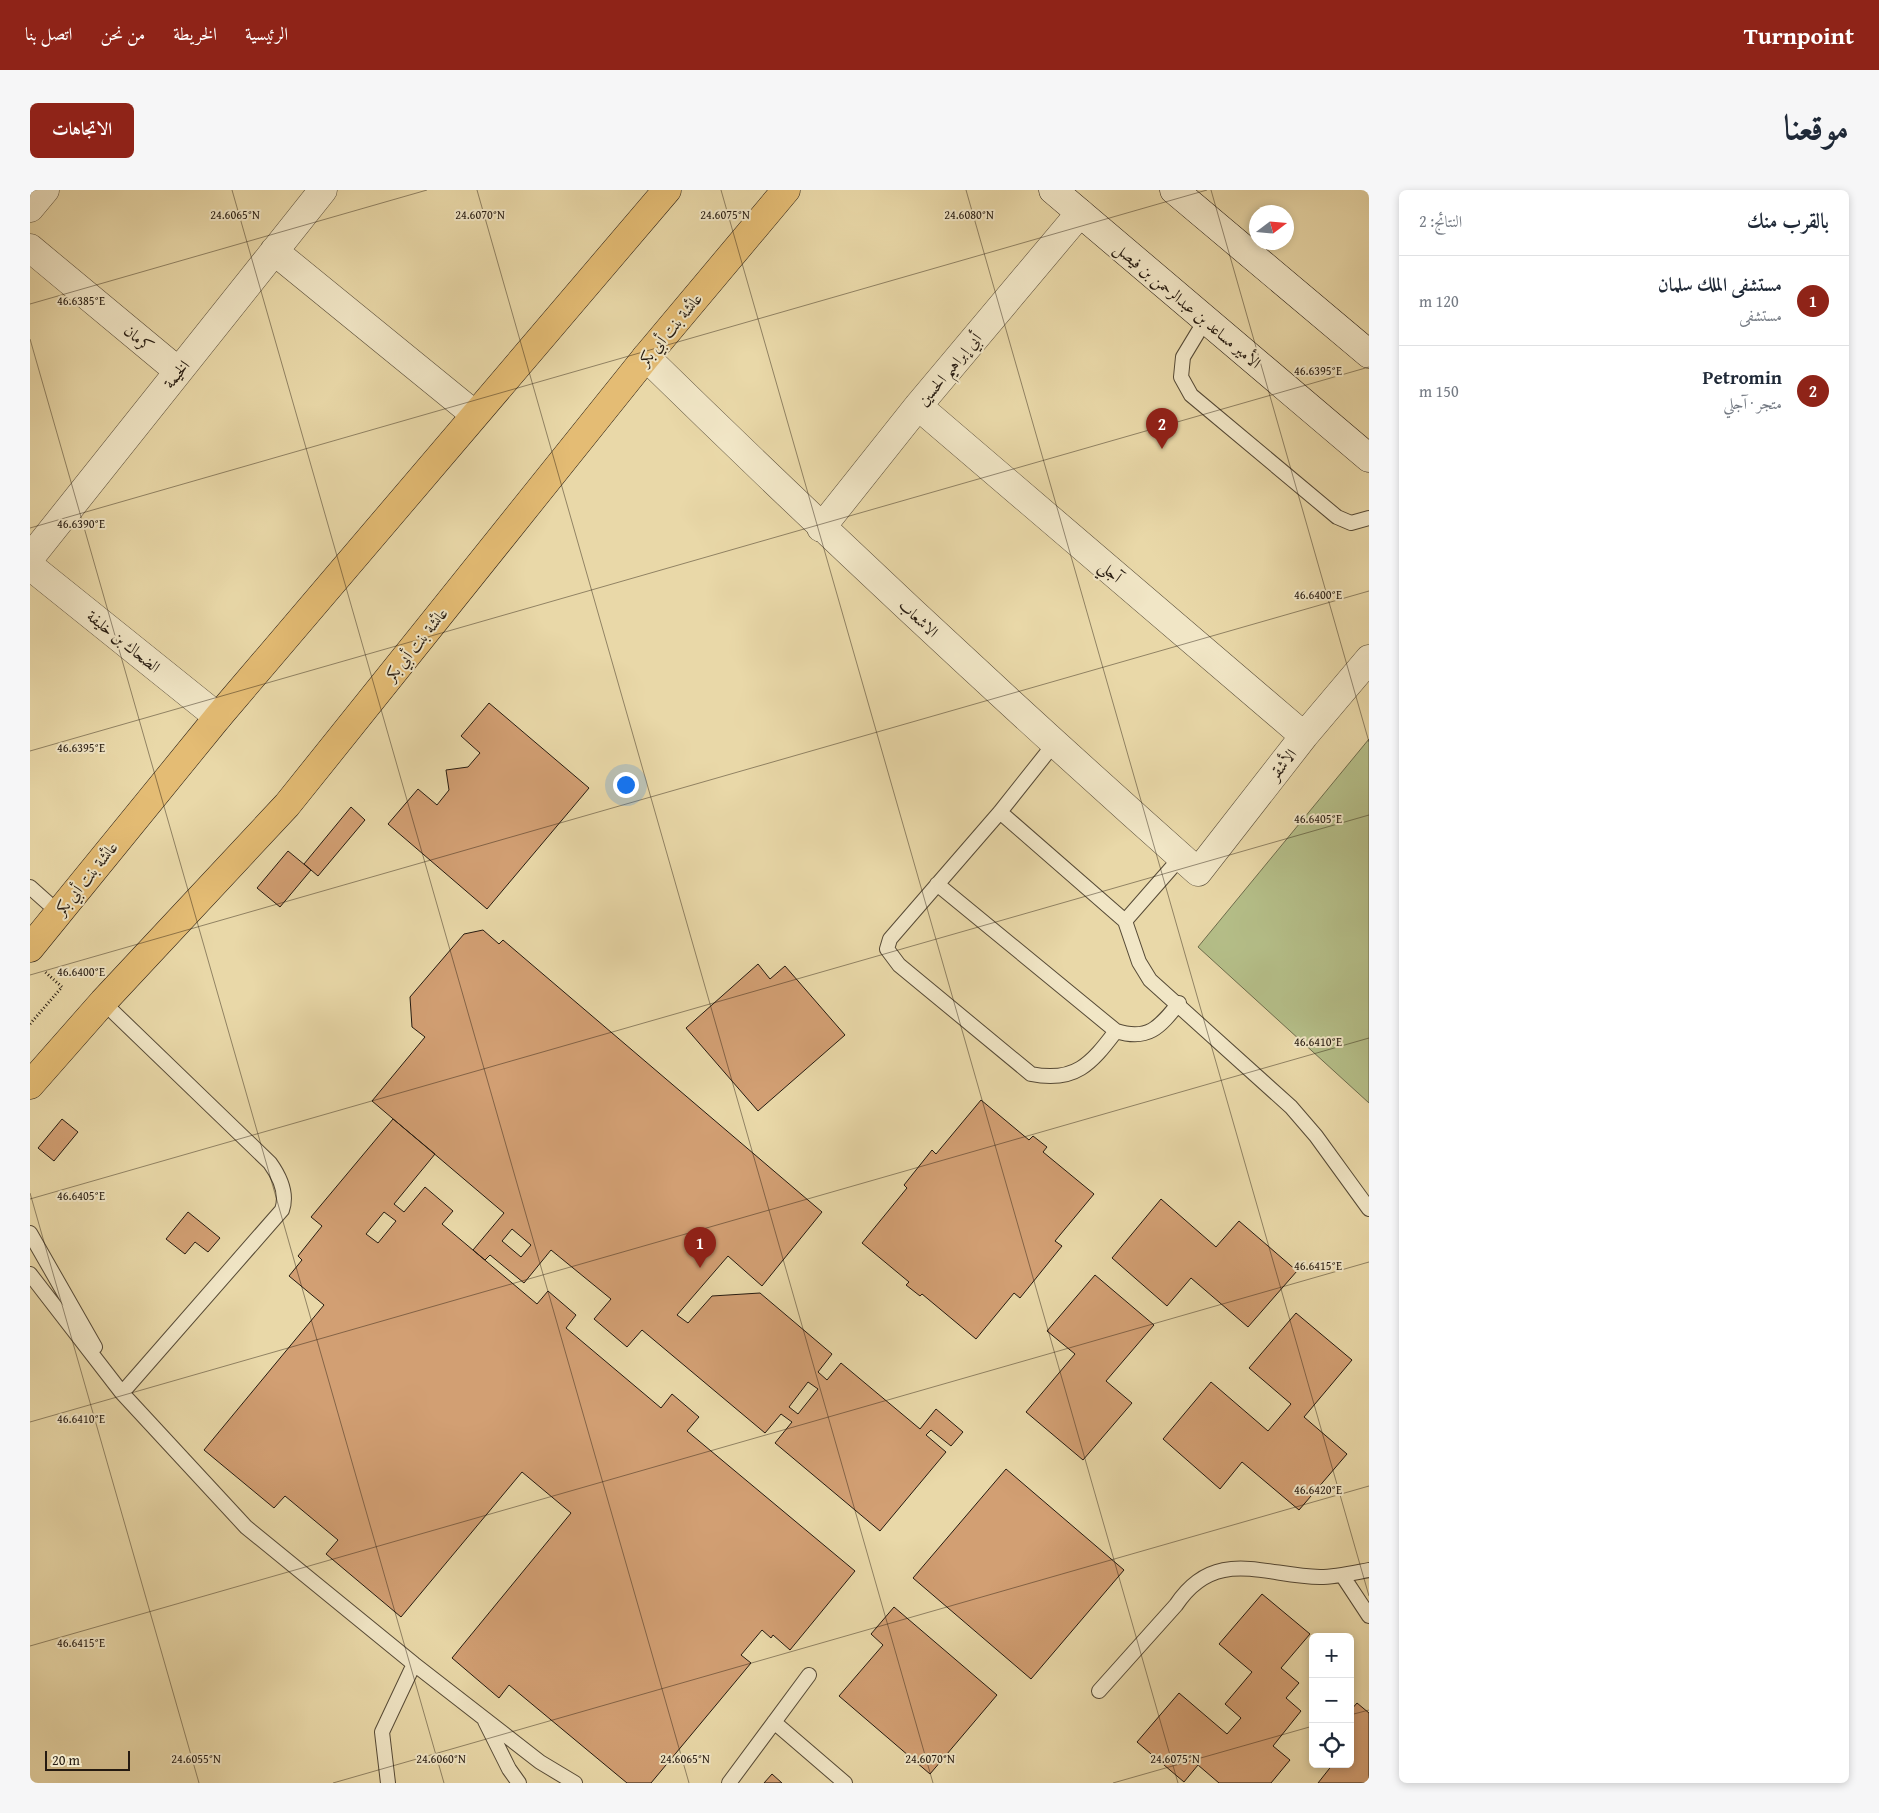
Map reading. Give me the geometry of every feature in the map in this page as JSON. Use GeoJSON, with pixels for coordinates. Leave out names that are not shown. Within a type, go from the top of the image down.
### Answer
{"type":"FeatureCollection","features":[{"type":"Feature","properties":{"kind":"main road","name":"عائشة بنت أبي بكر"},"geometry":{"type":"LineString","coordinates":[[36,959],[58,912],[218,717],[474,414],[667,190]]}},
{"type":"Feature","properties":{"kind":"main road","name":"عائشة بنت أبي بكر"},"geometry":{"type":"LineString","coordinates":[[30,1085],[103,1002],[287,805],[646,357],[786,190]]}},
{"type":"Feature","properties":{"kind":"street"},"geometry":{"type":"LineString","coordinates":[[30,208],[45,190]]}},
{"type":"Feature","properties":{"kind":"street","name":"الخيمة"},"geometry":{"type":"LineString","coordinates":[[30,558],[323,190]]}},
{"type":"Feature","properties":{"kind":"street","name":"الأمير مساعد بن عبدالرحمن بن فيصل"},"geometry":{"type":"LineString","coordinates":[[1053,190],[1369,458]]}},
{"type":"Feature","properties":{"kind":"street"},"geometry":{"type":"LineString","coordinates":[[1174,190],[1369,354]]}},
{"type":"Feature","properties":{"kind":"street","name":"أبي إبراهيم الحسين"},"geometry":{"type":"LineString","coordinates":[[821,528],[918,406],[1080,213]]}},
{"type":"Feature","properties":{"kind":"street","name":"كرمان"},"geometry":{"type":"LineString","coordinates":[[30,248],[178,371]]}},
{"type":"Feature","properties":{"kind":"street"},"geometry":{"type":"LineString","coordinates":[[274,251],[474,414]]}},
{"type":"Feature","properties":{"kind":"street","name":"الاشعاب"},"geometry":{"type":"LineString","coordinates":[[646,357],[821,528],[1054,744],[1189,865]]}},
{"type":"Feature","properties":{"kind":"street","name":"آجلي"},"geometry":{"type":"LineString","coordinates":[[918,406],[1304,736]]}},
{"type":"Feature","properties":{"kind":"street","name":"الضحاك بن خليفة"},"geometry":{"type":"LineString","coordinates":[[30,566],[218,717]]}},
{"type":"Feature","properties":{"kind":"street","name":"الأشقر"},"geometry":{"type":"LineString","coordinates":[[1189,865],[1304,736],[1369,659]]}},
{"type":"Feature","properties":{"kind":"lane"},"geometry":{"type":"LineString","coordinates":[[1206,319],[1183,357],[1181,377],[1191,395],[1337,517],[1351,523],[1369,518]]}},
{"type":"Feature","properties":{"kind":"lane"},"geometry":{"type":"LineString","coordinates":[[1054,744],[1000,812],[890,938],[887,949],[890,956],[906,971],[1031,1074],[1048,1078],[1065,1076],[1076,1072],[1096,1058],[1116,1031]]}},
{"type":"Feature","properties":{"kind":"lane"},"geometry":{"type":"LineString","coordinates":[[1000,812],[1125,921],[1139,962],[1150,980],[1292,1107],[1316,1136],[1369,1209]]}},
{"type":"Feature","properties":{"kind":"lane"},"geometry":{"type":"LineString","coordinates":[[1125,921],[1189,865]]}},
{"type":"Feature","properties":{"kind":"lane"},"geometry":{"type":"LineString","coordinates":[[938,884],[1116,1031],[1133,1036],[1150,1033],[1179,1004]]}},
{"type":"Feature","properties":{"kind":"lane"},"geometry":{"type":"LineString","coordinates":[[30,887],[58,912]]}},
{"type":"Feature","properties":{"kind":"lane"},"geometry":{"type":"LineString","coordinates":[[103,1002],[270,1163],[278,1173],[286,1200],[282,1210],[122,1393]]}},
{"type":"Feature","properties":{"kind":"lane"},"geometry":{"type":"LineString","coordinates":[[30,1233],[122,1393]]}},
{"type":"Feature","properties":{"kind":"lane"},"geometry":{"type":"LineString","coordinates":[[30,1274],[122,1393],[246,1526],[414,1664],[540,1762],[575,1783]]}},
{"type":"Feature","properties":{"kind":"lane"},"geometry":{"type":"LineString","coordinates":[[1099,1691],[1176,1605],[1186,1589],[1211,1574],[1234,1568],[1262,1568],[1319,1577],[1369,1570]]}},
{"type":"Feature","properties":{"kind":"lane"},"geometry":{"type":"LineString","coordinates":[[1342,1575],[1369,1616]]}},
{"type":"Feature","properties":{"kind":"lane"},"geometry":{"type":"LineString","coordinates":[[388,1783],[382,1732],[414,1664]]}},
{"type":"Feature","properties":{"kind":"lane"},"geometry":{"type":"LineString","coordinates":[[729,1783],[809,1676]]}},
{"type":"Feature","properties":{"kind":"lane"},"geometry":{"type":"LineString","coordinates":[[484,1718],[509,1769],[519,1783]]}},
{"type":"Feature","properties":{"kind":"lane"},"geometry":{"type":"LineString","coordinates":[[774,1722],[845,1783]]}},
{"type":"Feature","properties":{"kind":"path"},"geometry":{"type":"LineString","coordinates":[[30,1024],[62,987],[36,959]]}},
{"type":"Feature","properties":{"kind":"green space"},"geometry":{"type":"Polygon","coordinates":[[[1369,739],[1369,1103],[1198,947],[1369,739]]]}},
{"type":"Feature","properties":{"kind":"building"},"geometry":{"type":"Polygon","coordinates":[[[489,703],[589,788],[487,909],[388,824],[418,789],[437,805],[449,790],[446,770],[468,767],[480,753],[461,736],[489,703]]]}},
{"type":"Feature","properties":{"kind":"building"},"geometry":{"type":"Polygon","coordinates":[[[351,807],[365,820],[318,876],[304,864],[351,807]]]}},
{"type":"Feature","properties":{"kind":"building"},"geometry":{"type":"Polygon","coordinates":[[[288,851],[311,870],[280,907],[257,888],[288,851]]]}},
{"type":"Feature","properties":{"kind":"building"},"geometry":{"type":"Polygon","coordinates":[[[483,930],[499,944],[503,940],[822,1212],[762,1286],[728,1256],[677,1315],[688,1323],[712,1296],[760,1293],[832,1354],[818,1372],[827,1380],[841,1363],[920,1429],[936,1409],[963,1432],[951,1446],[931,1430],[926,1435],[946,1452],[880,1531],[775,1443],[792,1422],[781,1414],[765,1433],[642,1330],[627,1347],[594,1319],[611,1299],[551,1250],[524,1283],[490,1255],[485,1260],[473,1250],[504,1213],[372,1101],[425,1037],[412,1027],[410,997],[464,934],[483,930]],[[512,1229],[502,1241],[521,1257],[531,1245],[512,1229]],[[808,1382],[789,1407],[798,1414],[818,1389],[808,1382]]]}},
{"type":"Feature","properties":{"kind":"building"},"geometry":{"type":"Polygon","coordinates":[[[758,964],[770,979],[785,966],[845,1035],[758,1111],[686,1028],[758,964]]]}},
{"type":"Feature","properties":{"kind":"building"},"geometry":{"type":"Polygon","coordinates":[[[981,1100],[1029,1140],[1033,1136],[1047,1147],[1043,1152],[1094,1194],[1055,1241],[1062,1246],[1020,1298],[1014,1293],[976,1339],[922,1294],[920,1296],[906,1285],[909,1282],[862,1243],[907,1188],[904,1185],[932,1150],[936,1154],[981,1100]]]}},
{"type":"Feature","properties":{"kind":"building"},"geometry":{"type":"Polygon","coordinates":[[[62,1119],[78,1132],[54,1161],[38,1148],[62,1119]]]}},
{"type":"Feature","properties":{"kind":"building"},"geometry":{"type":"Polygon","coordinates":[[[393,1119],[435,1154],[394,1204],[404,1212],[425,1187],[453,1211],[442,1224],[537,1304],[548,1291],[576,1315],[566,1328],[661,1408],[672,1394],[699,1417],[687,1431],[855,1571],[790,1650],[773,1635],[771,1638],[762,1630],[741,1655],[751,1663],[651,1783],[627,1783],[509,1685],[499,1698],[452,1658],[571,1513],[522,1472],[401,1617],[326,1554],[338,1540],[285,1496],[274,1508],[204,1450],[324,1305],[289,1276],[302,1260],[298,1256],[322,1226],[311,1217],[393,1119]],[[384,1212],[366,1234],[378,1243],[396,1221],[384,1212]]]}},
{"type":"Feature","properties":{"kind":"building"},"geometry":{"type":"Polygon","coordinates":[[[1161,1199],[1216,1247],[1239,1221],[1297,1271],[1248,1327],[1191,1278],[1167,1306],[1112,1258],[1161,1199]]]}},
{"type":"Feature","properties":{"kind":"building"},"geometry":{"type":"Polygon","coordinates":[[[188,1212],[220,1238],[208,1252],[195,1242],[185,1254],[166,1239],[188,1212]]]}},
{"type":"Feature","properties":{"kind":"building"},"geometry":{"type":"Polygon","coordinates":[[[1095,1275],[1154,1325],[1106,1381],[1132,1403],[1083,1460],[1026,1412],[1075,1354],[1047,1331],[1095,1275]]]}},
{"type":"Feature","properties":{"kind":"building"},"geometry":{"type":"Polygon","coordinates":[[[1296,1313],[1352,1360],[1304,1417],[1347,1454],[1299,1510],[1242,1462],[1220,1489],[1163,1439],[1211,1382],[1268,1431],[1291,1404],[1249,1368],[1296,1313]]]}},
{"type":"Feature","properties":{"kind":"building"},"geometry":{"type":"Polygon","coordinates":[[[1006,1469],[1124,1570],[1031,1679],[913,1578],[1006,1469]]]}},
{"type":"Feature","properties":{"kind":"building"},"geometry":{"type":"Polygon","coordinates":[[[1262,1594],[1309,1633],[1281,1668],[1299,1683],[1286,1698],[1301,1711],[1273,1746],[1290,1760],[1271,1783],[1219,1783],[1198,1765],[1184,1782],[1137,1742],[1179,1693],[1227,1734],[1241,1718],[1225,1704],[1252,1672],[1219,1644],[1262,1594]]]}},
{"type":"Feature","properties":{"kind":"building"},"geometry":{"type":"Polygon","coordinates":[[[894,1607],[997,1695],[930,1774],[839,1696],[883,1645],[871,1634],[894,1607]]]}},
{"type":"Feature","properties":{"kind":"building"},"geometry":{"type":"Polygon","coordinates":[[[1357,1703],[1369,1713],[1369,1783],[1318,1783],[1330,1768],[1354,1768],[1354,1706],[1357,1703]]]}},
{"type":"Feature","properties":{"kind":"building"},"geometry":{"type":"Polygon","coordinates":[[[772,1774],[782,1783],[764,1783],[772,1774]]]}},
{"type":"Feature","properties":{"kind":"place","name":"Petromin"},"geometry":{"type":"Point","coordinates":[1162,449]}},
{"type":"Feature","properties":{"kind":"place","name":"مستشفى الملك سلمان"},"geometry":{"type":"Point","coordinates":[700,1268]}}]}
